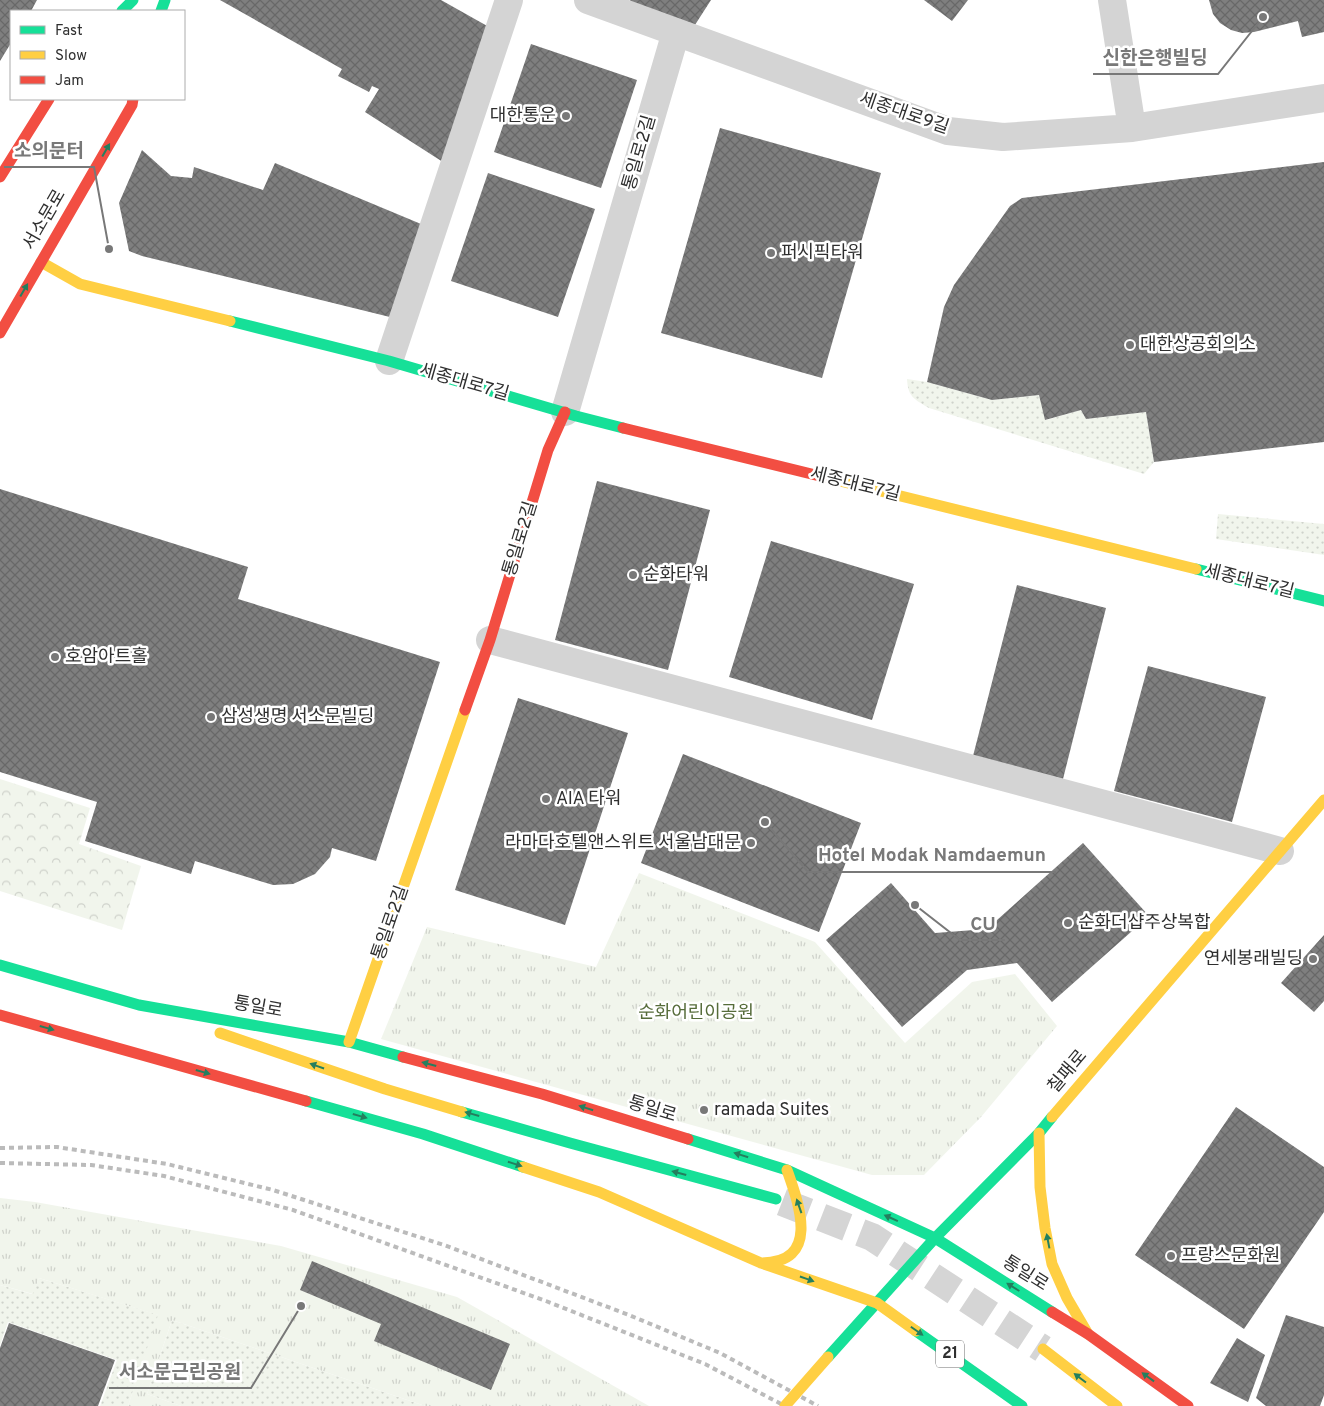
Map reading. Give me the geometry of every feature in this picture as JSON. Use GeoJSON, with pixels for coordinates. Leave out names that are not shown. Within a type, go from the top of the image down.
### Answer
{"type":"FeatureCollection","features":[{"type":"Feature","properties":{"kind":"main road"},"geometry":{"type":"LineString","coordinates":[[123,10],[133,0]]}},
{"type":"Feature","properties":{"kind":"main road"},"geometry":{"type":"LineString","coordinates":[[0,177],[48,100]]}},
{"type":"Feature","properties":{"kind":"main road","name":"서소문로"},"geometry":{"type":"LineString","coordinates":[[0,333],[132,105],[133,100]]}},
{"type":"Feature","properties":{"kind":"main road","name":"세종대로7길"},"geometry":{"type":"LineString","coordinates":[[41,262],[80,284],[389,361],[565,412],[1324,601]]}},
{"type":"Feature","properties":{"kind":"main road","name":"통일로2길"},"geometry":{"type":"LineString","coordinates":[[350,1042],[490,640],[548,450],[565,412]]}},
{"type":"Feature","properties":{"kind":"main road","name":"칠패로"},"geometry":{"type":"LineString","coordinates":[[785,1406],[935,1238],[1040,1133],[1324,800]]}},
{"type":"Feature","properties":{"kind":"main road","name":"통일로"},"geometry":{"type":"LineString","coordinates":[[0,965],[139,1006],[385,1089],[580,1146],[776,1199]]}},
{"type":"Feature","properties":{"kind":"main road","name":"통일로"},"geometry":{"type":"LineString","coordinates":[[139,1006],[350,1042],[542,1094],[786,1170],[935,1238],[1088,1334],[1188,1406]]}},
{"type":"Feature","properties":{"kind":"main road"},"geometry":{"type":"LineString","coordinates":[[0,1015],[422,1134],[469,1149],[599,1192],[761,1263],[878,1303]]}},
{"type":"Feature","properties":{"kind":"main road"},"geometry":{"type":"LineString","coordinates":[[1040,1133],[1040,1187],[1052,1264],[1067,1298],[1088,1334]]}},
{"type":"Feature","properties":{"kind":"main road"},"geometry":{"type":"LineString","coordinates":[[761,1263],[779,1261],[795,1249],[801,1236],[803,1224],[801,1211],[786,1170]]}},
{"type":"Feature","properties":{"kind":"main road","name":"21"},"geometry":{"type":"LineString","coordinates":[[878,1303],[1022,1406]]}},
{"type":"Feature","properties":{"kind":"main road"},"geometry":{"type":"LineString","coordinates":[[1043,1349],[1117,1406]]}},
{"type":"Feature","properties":{"kind":"street"},"geometry":{"type":"LineString","coordinates":[[389,361],[508,0]]}},
{"type":"Feature","properties":{"kind":"street","name":"세종대로9길"},"geometry":{"type":"LineString","coordinates":[[588,0],[948,132],[1002,137],[1132,128],[1324,98]]}},
{"type":"Feature","properties":{"kind":"street"},"geometry":{"type":"LineString","coordinates":[[1112,0],[1132,128]]}},
{"type":"Feature","properties":{"kind":"street","name":"통일로2길"},"geometry":{"type":"LineString","coordinates":[[565,412],[676,32]]}},
{"type":"Feature","properties":{"kind":"street"},"geometry":{"type":"LineString","coordinates":[[490,640],[1280,851]]}},
{"type":"Feature","properties":{"kind":"green space"},"geometry":{"type":"Polygon","coordinates":[[[907,379],[927,382],[992,400],[1039,395],[1046,420],[1081,410],[1086,419],[1146,412],[1154,462],[1144,474],[929,408],[910,394],[907,379]]]}},
{"type":"Feature","properties":{"kind":"green space"},"geometry":{"type":"Polygon","coordinates":[[[1218,514],[1324,524],[1324,555],[1216,539],[1218,514]]]}},
{"type":"Feature","properties":{"kind":"green space"},"geometry":{"type":"Polygon","coordinates":[[[0,779],[90,808],[79,844],[141,866],[122,930],[0,891],[0,779]]]}},
{"type":"Feature","properties":{"kind":"green space","name":"순화어린이공원"},"geometry":{"type":"Polygon","coordinates":[[[639,873],[815,942],[905,1043],[972,982],[1015,974],[1057,1026],[981,1117],[924,1175],[872,1175],[381,1039],[427,927],[596,967],[639,873]]]}},
{"type":"Feature","properties":{"kind":"green space"},"geometry":{"type":"Polygon","coordinates":[[[0,1198],[35,1202],[281,1246],[457,1297],[649,1406],[425,1406],[172,1320],[147,1394],[181,1406],[128,1406],[158,1315],[39,1278],[33,1294],[0,1285],[0,1198]]]}},
{"type":"Feature","properties":{"kind":"green space"},"geometry":{"type":"Polygon","coordinates":[[[39,1278],[159,1315],[128,1406],[100,1406],[117,1360],[8,1322],[0,1345],[0,1285],[32,1294],[39,1278]]]}},
{"type":"Feature","properties":{"kind":"green space"},"geometry":{"type":"Polygon","coordinates":[[[172,1320],[425,1406],[181,1406],[147,1394],[172,1320]]]}},
{"type":"Feature","properties":{"kind":"building"},"geometry":{"type":"Polygon","coordinates":[[[0,0],[37,0],[32,10],[10,10],[10,45],[0,61],[0,0]]]}},
{"type":"Feature","properties":{"kind":"building"},"geometry":{"type":"Polygon","coordinates":[[[220,0],[441,0],[489,27],[446,164],[365,112],[379,89],[372,86],[369,92],[338,76],[342,69],[220,0]]]}},
{"type":"Feature","properties":{"kind":"building"},"geometry":{"type":"Polygon","coordinates":[[[630,0],[711,0],[693,28],[634,10],[630,0]]]}},
{"type":"Feature","properties":{"kind":"building"},"geometry":{"type":"Polygon","coordinates":[[[924,0],[968,0],[952,21],[924,0]]]}},
{"type":"Feature","properties":{"kind":"building"},"geometry":{"type":"Polygon","coordinates":[[[1209,0],[1324,0],[1324,32],[1302,37],[1298,21],[1254,32],[1242,33],[1231,30],[1220,23],[1213,14],[1209,0]]]}},
{"type":"Feature","properties":{"kind":"building","name":"대한통운"},"geometry":{"type":"Polygon","coordinates":[[[531,44],[637,80],[601,188],[494,152],[531,44]]]}},
{"type":"Feature","properties":{"kind":"building","name":"퍼시픽타워"},"geometry":{"type":"Polygon","coordinates":[[[720,128],[881,173],[822,378],[661,333],[720,128]]]}},
{"type":"Feature","properties":{"kind":"building"},"geometry":{"type":"Polygon","coordinates":[[[142,150],[171,176],[192,178],[194,167],[263,190],[275,163],[421,224],[398,319],[142,256],[129,251],[119,203],[142,150]]]}},
{"type":"Feature","properties":{"kind":"building","name":"대한상공회의소"},"geometry":{"type":"Polygon","coordinates":[[[1324,162],[1324,442],[1154,462],[1146,412],[1086,419],[1081,410],[1045,420],[1039,395],[992,400],[927,382],[944,307],[954,285],[1010,206],[1022,198],[1324,162]]]}},
{"type":"Feature","properties":{"kind":"building"},"geometry":{"type":"Polygon","coordinates":[[[488,173],[595,209],[558,317],[451,281],[488,173]]]}},
{"type":"Feature","properties":{"kind":"building","name":"순화타워"},"geometry":{"type":"Polygon","coordinates":[[[597,481],[710,510],[668,670],[555,640],[597,481]]]}},
{"type":"Feature","properties":{"kind":"building","name":"삼성생명 서소문빌딩"},"geometry":{"type":"Polygon","coordinates":[[[0,489],[248,567],[238,599],[440,662],[376,861],[332,848],[330,857],[315,874],[293,884],[273,885],[195,861],[191,874],[85,841],[97,802],[0,772],[0,489]]]}},
{"type":"Feature","properties":{"kind":"building"},"geometry":{"type":"Polygon","coordinates":[[[771,541],[914,584],[872,720],[729,677],[771,541]]]}},
{"type":"Feature","properties":{"kind":"building"},"geometry":{"type":"Polygon","coordinates":[[[1017,585],[1106,608],[1063,779],[973,756],[1017,585]]]}},
{"type":"Feature","properties":{"kind":"building"},"geometry":{"type":"Polygon","coordinates":[[[1148,666],[1266,697],[1232,822],[1114,791],[1148,666]]]}},
{"type":"Feature","properties":{"kind":"building","name":"AIA 타워"},"geometry":{"type":"Polygon","coordinates":[[[518,698],[628,733],[565,925],[455,890],[518,698]]]}},
{"type":"Feature","properties":{"kind":"building","name":"라마다호텔앤스위트 서울남대문"},"geometry":{"type":"Polygon","coordinates":[[[683,754],[861,823],[819,932],[641,863],[683,754]]]}},
{"type":"Feature","properties":{"kind":"building"},"geometry":{"type":"Polygon","coordinates":[[[1083,843],[1149,916],[1052,1002],[1017,963],[967,970],[902,1027],[826,940],[891,883],[935,933],[987,929],[1083,843]]]}},
{"type":"Feature","properties":{"kind":"building","name":"연세봉래빌딩"},"geometry":{"type":"Polygon","coordinates":[[[1324,935],[1324,1001],[1314,1012],[1281,983],[1324,935]]]}},
{"type":"Feature","properties":{"kind":"building"},"geometry":{"type":"Polygon","coordinates":[[[1236,1107],[1324,1167],[1324,1212],[1244,1329],[1135,1255],[1236,1107]]]}},
{"type":"Feature","properties":{"kind":"building"},"geometry":{"type":"Polygon","coordinates":[[[312,1261],[510,1344],[491,1390],[374,1341],[381,1324],[300,1290],[312,1261]]]}},
{"type":"Feature","properties":{"kind":"building"},"geometry":{"type":"Polygon","coordinates":[[[1286,1315],[1324,1327],[1324,1395],[1320,1406],[1266,1406],[1256,1398],[1286,1315]]]}},
{"type":"Feature","properties":{"kind":"building"},"geometry":{"type":"Polygon","coordinates":[[[9,1323],[115,1360],[98,1406],[0,1406],[0,1348],[9,1323]]]}},
{"type":"Feature","properties":{"kind":"building"},"geometry":{"type":"Polygon","coordinates":[[[1237,1338],[1265,1355],[1248,1402],[1210,1383],[1237,1338]]]}},
{"type":"Feature","properties":{"kind":"tunnel"},"geometry":{"type":"LineString","coordinates":[[782,1202],[872,1237],[1043,1349]]}},
{"type":"Feature","properties":{"kind":"railway"},"geometry":{"type":"LineString","coordinates":[[0,1148],[57,1147],[167,1164],[273,1190],[444,1245],[629,1315],[720,1353],[818,1406]]}},
{"type":"Feature","properties":{"kind":"railway"},"geometry":{"type":"LineString","coordinates":[[0,1163],[91,1165],[164,1176],[293,1210],[546,1301],[705,1364],[785,1406]]}},
{"type":"Feature","properties":{"kind":"traffic: fast"},"geometry":{"type":"LineString","coordinates":[[123,10],[133,0]]}},
{"type":"Feature","properties":{"kind":"traffic: fast"},"geometry":{"type":"LineString","coordinates":[[161,10],[165,0]]}},
{"type":"Feature","properties":{"kind":"traffic: fast"},"geometry":{"type":"LineString","coordinates":[[230,321],[389,361],[623,428]]}},
{"type":"Feature","properties":{"kind":"traffic: fast"},"geometry":{"type":"LineString","coordinates":[[1196,569],[1324,601]]}},
{"type":"Feature","properties":{"kind":"traffic: fast"},"geometry":{"type":"LineString","coordinates":[[0,965],[139,1005],[349,1042],[403,1057]]}},
{"type":"Feature","properties":{"kind":"traffic: fast"},"geometry":{"type":"LineString","coordinates":[[306,1101],[423,1134],[523,1167]]}},
{"type":"Feature","properties":{"kind":"traffic: fast"},"geometry":{"type":"LineString","coordinates":[[462,1112],[776,1199]]}},
{"type":"Feature","properties":{"kind":"traffic: fast"},"geometry":{"type":"LineString","coordinates":[[828,1357],[935,1238],[1039,1133],[1052,1117]]}},
{"type":"Feature","properties":{"kind":"traffic: fast"},"geometry":{"type":"LineString","coordinates":[[688,1139],[787,1170],[935,1238],[1052,1312]]}},
{"type":"Feature","properties":{"kind":"traffic: fast"},"geometry":{"type":"LineString","coordinates":[[916,1331],[1022,1406]]}},
{"type":"Feature","properties":{"kind":"traffic: slow"},"geometry":{"type":"LineString","coordinates":[[41,262],[80,284],[230,321]]}},
{"type":"Feature","properties":{"kind":"traffic: slow"},"geometry":{"type":"LineString","coordinates":[[836,480],[1196,569]]}},
{"type":"Feature","properties":{"kind":"traffic: slow"},"geometry":{"type":"LineString","coordinates":[[349,1042],[465,710]]}},
{"type":"Feature","properties":{"kind":"traffic: slow"},"geometry":{"type":"LineString","coordinates":[[1052,1117],[1324,800]]}},
{"type":"Feature","properties":{"kind":"traffic: slow"},"geometry":{"type":"LineString","coordinates":[[220,1033],[385,1089],[462,1112]]}},
{"type":"Feature","properties":{"kind":"traffic: slow"},"geometry":{"type":"LineString","coordinates":[[1039,1133],[1040,1187],[1052,1264],[1067,1298],[1088,1334]]}},
{"type":"Feature","properties":{"kind":"traffic: slow"},"geometry":{"type":"LineString","coordinates":[[523,1167],[599,1192],[761,1263],[877,1303],[916,1331]]}},
{"type":"Feature","properties":{"kind":"traffic: slow"},"geometry":{"type":"LineString","coordinates":[[761,1263],[780,1260],[792,1253],[799,1243],[801,1229],[800,1214],[787,1170]]}},
{"type":"Feature","properties":{"kind":"traffic: slow"},"geometry":{"type":"LineString","coordinates":[[1043,1349],[1117,1406]]}},
{"type":"Feature","properties":{"kind":"traffic: slow"},"geometry":{"type":"LineString","coordinates":[[785,1406],[828,1357]]}},
{"type":"Feature","properties":{"kind":"traffic: jam"},"geometry":{"type":"LineString","coordinates":[[0,177],[48,100]]}},
{"type":"Feature","properties":{"kind":"traffic: jam"},"geometry":{"type":"LineString","coordinates":[[0,333],[132,105],[133,100]]}},
{"type":"Feature","properties":{"kind":"traffic: jam"},"geometry":{"type":"LineString","coordinates":[[465,710],[490,640],[548,450],[565,412]]}},
{"type":"Feature","properties":{"kind":"traffic: jam"},"geometry":{"type":"LineString","coordinates":[[623,428],[836,480]]}},
{"type":"Feature","properties":{"kind":"traffic: jam"},"geometry":{"type":"LineString","coordinates":[[0,1015],[306,1101]]}},
{"type":"Feature","properties":{"kind":"traffic: jam"},"geometry":{"type":"LineString","coordinates":[[403,1057],[542,1094],[688,1139]]}},
{"type":"Feature","properties":{"kind":"traffic: jam"},"geometry":{"type":"LineString","coordinates":[[1052,1312],[1088,1334],[1188,1406]]}},
{"type":"Feature","properties":{"kind":"place","name":"신한은행빌딩"},"geometry":{"type":"Point","coordinates":[1263,17]}},
{"type":"Feature","properties":{"kind":"place","name":"대한통운"},"geometry":{"type":"Point","coordinates":[566,116]}},
{"type":"Feature","properties":{"kind":"place","name":"소의문터"},"geometry":{"type":"Point","coordinates":[109,249]}},
{"type":"Feature","properties":{"kind":"place","name":"퍼시픽타워"},"geometry":{"type":"Point","coordinates":[771,253]}},
{"type":"Feature","properties":{"kind":"place","name":"대한상공회의소"},"geometry":{"type":"Point","coordinates":[1130,345]}},
{"type":"Feature","properties":{"kind":"place","name":"순화타워"},"geometry":{"type":"Point","coordinates":[633,575]}},
{"type":"Feature","properties":{"kind":"place","name":"호암아트홀"},"geometry":{"type":"Point","coordinates":[55,657]}},
{"type":"Feature","properties":{"kind":"place","name":"삼성생명 서소문빌딩"},"geometry":{"type":"Point","coordinates":[211,717]}},
{"type":"Feature","properties":{"kind":"place","name":"AIA 타워"},"geometry":{"type":"Point","coordinates":[546,799]}},
{"type":"Feature","properties":{"kind":"place","name":"Hotel Modak Namdaemun"},"geometry":{"type":"Point","coordinates":[765,822]}},
{"type":"Feature","properties":{"kind":"place","name":"라마다호텔앤스위트 서울남대문"},"geometry":{"type":"Point","coordinates":[751,843]}},
{"type":"Feature","properties":{"kind":"place","name":"CU"},"geometry":{"type":"Point","coordinates":[915,905]}},
{"type":"Feature","properties":{"kind":"place","name":"순화더샵주상복합"},"geometry":{"type":"Point","coordinates":[1068,923]}},
{"type":"Feature","properties":{"kind":"place","name":"연세봉래빌딩"},"geometry":{"type":"Point","coordinates":[1313,959]}},
{"type":"Feature","properties":{"kind":"place","name":"ramada Suites"},"geometry":{"type":"Point","coordinates":[704,1110]}},
{"type":"Feature","properties":{"kind":"place","name":"프랑스문화원"},"geometry":{"type":"Point","coordinates":[1171,1256]}},
{"type":"Feature","properties":{"kind":"place","name":"서소문근린공원"},"geometry":{"type":"Point","coordinates":[301,1306]}}]}
